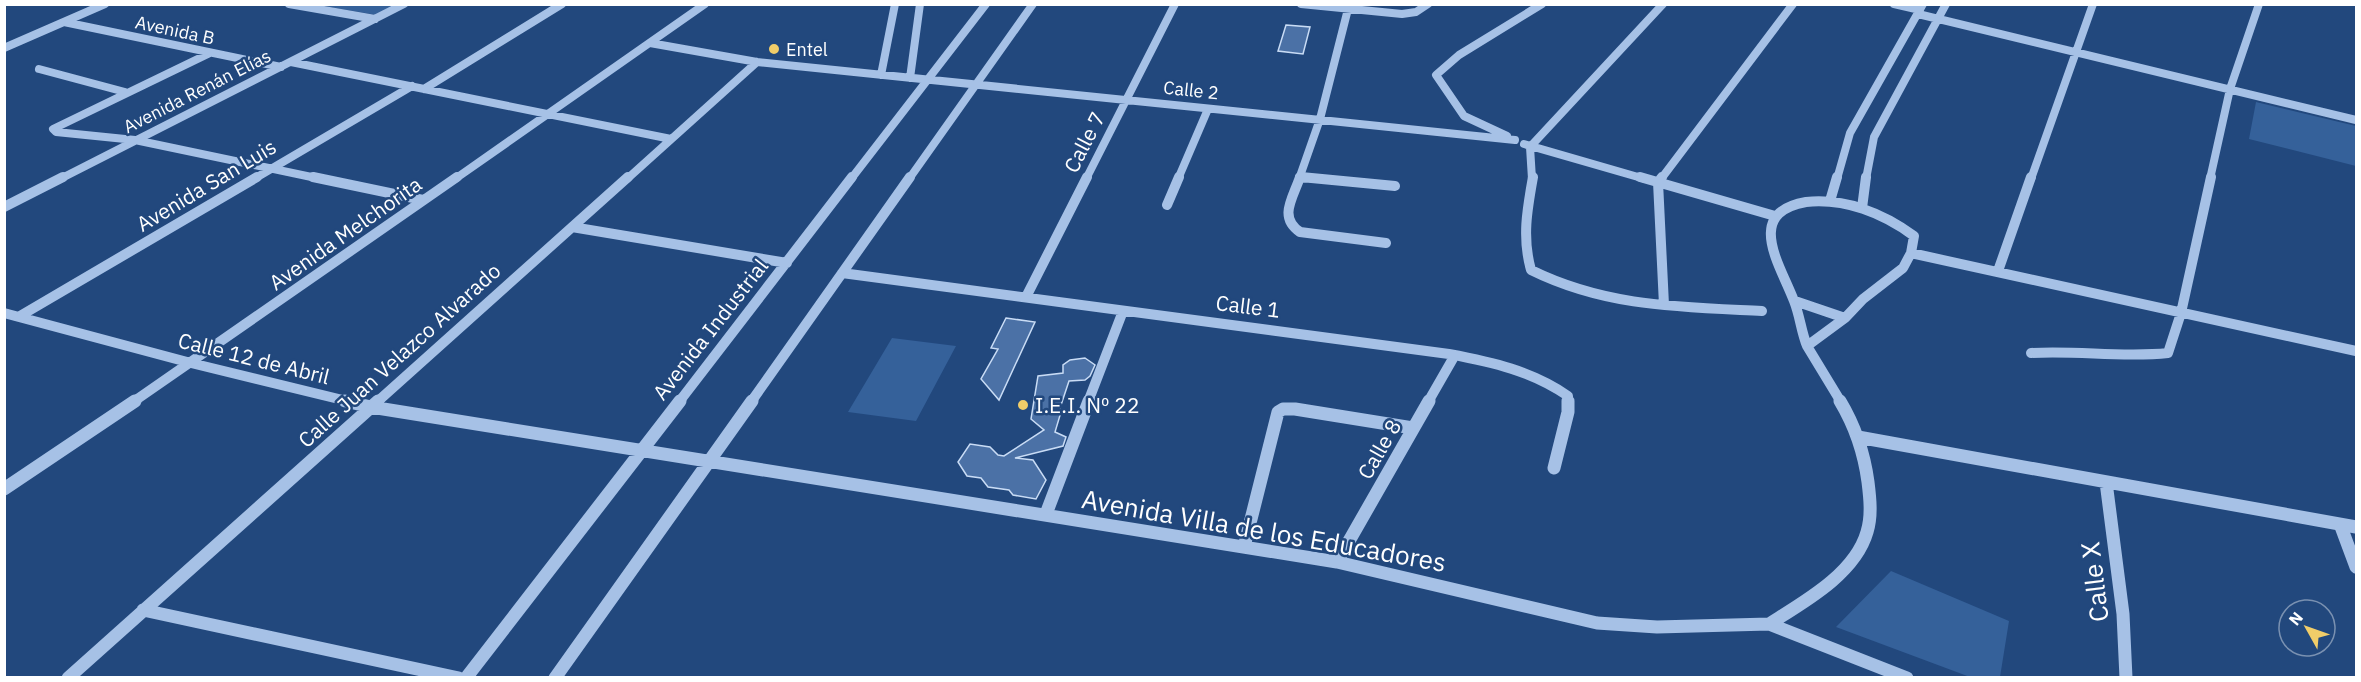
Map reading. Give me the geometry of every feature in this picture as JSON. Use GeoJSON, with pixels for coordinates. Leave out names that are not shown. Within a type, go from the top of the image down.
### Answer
{"type":"FeatureCollection","features":[{"type":"Feature","properties":{"kind":"street"},"geometry":{"type":"LineString","coordinates":[[4,48],[105,4]]}},
{"type":"Feature","properties":{"kind":"street"},"geometry":{"type":"LineString","coordinates":[[289,4],[376,19]]}},
{"type":"Feature","properties":{"kind":"street","name":"Avenida Renán Elías"},"geometry":{"type":"LineString","coordinates":[[4,207],[404,4]]}},
{"type":"Feature","properties":{"kind":"street"},"geometry":{"type":"LineString","coordinates":[[424,88],[562,4]]}},
{"type":"Feature","properties":{"kind":"street","name":"Avenida Melchorita"},"geometry":{"type":"LineString","coordinates":[[4,489],[191,363],[705,4]]}},
{"type":"Feature","properties":{"kind":"street"},"geometry":{"type":"LineString","coordinates":[[881,75],[895,4]]}},
{"type":"Feature","properties":{"kind":"street"},"geometry":{"type":"LineString","coordinates":[[910,78],[920,4]]}},
{"type":"Feature","properties":{"kind":"street","name":"Avenida Industrial"},"geometry":{"type":"LineString","coordinates":[[466,678],[986,4]]}},
{"type":"Feature","properties":{"kind":"street"},"geometry":{"type":"LineString","coordinates":[[555,678],[1033,4]]}},
{"type":"Feature","properties":{"kind":"street","name":"Calle 7"},"geometry":{"type":"LineString","coordinates":[[1026,297],[1175,4]]}},
{"type":"Feature","properties":{"kind":"street"},"geometry":{"type":"LineString","coordinates":[[1301,4],[1402,14],[1416,12],[1428,4]]}},
{"type":"Feature","properties":{"kind":"street"},"geometry":{"type":"LineString","coordinates":[[1542,4],[1459,55],[1436,75],[1464,116],[1530,147],[1775,216]]}},
{"type":"Feature","properties":{"kind":"street"},"geometry":{"type":"LineString","coordinates":[[1663,4],[1530,147],[1533,176],[1526,218],[1526,251],[1531,270],[1550,281],[1586,293],[1623,301],[1762,311]]}},
{"type":"Feature","properties":{"kind":"street"},"geometry":{"type":"LineString","coordinates":[[1664,305],[1658,182],[1793,4]]}},
{"type":"Feature","properties":{"kind":"street"},"geometry":{"type":"LineString","coordinates":[[1894,4],[1920,10],[1939,19],[2356,120]]}},
{"type":"Feature","properties":{"kind":"street"},"geometry":{"type":"LineString","coordinates":[[1862,208],[1874,137],[1946,4]]}},
{"type":"Feature","properties":{"kind":"street"},"geometry":{"type":"LineString","coordinates":[[1998,271],[2093,4]]}},
{"type":"Feature","properties":{"kind":"street"},"geometry":{"type":"LineString","coordinates":[[2031,353],[2060,350],[2149,356],[2168,353],[2181,313],[2230,89],[2259,4]]}},
{"type":"Feature","properties":{"kind":"street"},"geometry":{"type":"LineString","coordinates":[[1348,9],[1320,119],[1287,215],[1291,226],[1300,232],[1386,243]]}},
{"type":"Feature","properties":{"kind":"street"},"geometry":{"type":"LineString","coordinates":[[1830,201],[1851,133],[1920,10]]}},
{"type":"Feature","properties":{"kind":"street","name":"Avenida B"},"geometry":{"type":"LineString","coordinates":[[64,22],[281,68]]}},
{"type":"Feature","properties":{"kind":"street"},"geometry":{"type":"LineString","coordinates":[[4,42],[14,44]]}},
{"type":"Feature","properties":{"kind":"street","name":"Calle 2"},"geometry":{"type":"LineString","coordinates":[[650,44],[757,62],[1515,140]]}},
{"type":"Feature","properties":{"kind":"street"},"geometry":{"type":"LineString","coordinates":[[210,53],[125,92],[53,129],[56,132],[135,140],[423,200]]}},
{"type":"Feature","properties":{"kind":"street"},"geometry":{"type":"LineString","coordinates":[[291,62],[671,139]]}},
{"type":"Feature","properties":{"kind":"street","name":"Calle Juan Velazco Alvarado"},"geometry":{"type":"LineString","coordinates":[[68,678],[757,62]]}},
{"type":"Feature","properties":{"kind":"street"},"geometry":{"type":"LineString","coordinates":[[39,69],[125,92]]}},
{"type":"Feature","properties":{"kind":"street","name":"Avenida San Luis"},"geometry":{"type":"LineString","coordinates":[[20,316],[411,86]]}},
{"type":"Feature","properties":{"kind":"street"},"geometry":{"type":"LineString","coordinates":[[1167,205],[1208,109]]}},
{"type":"Feature","properties":{"kind":"street"},"geometry":{"type":"LineString","coordinates":[[1299,177],[1395,186]]}},
{"type":"Feature","properties":{"kind":"street"},"geometry":{"type":"LineString","coordinates":[[1769,624],[1803,603],[1839,574],[1867,533],[1869,502],[1865,463],[1858,437],[1807,345],[1795,301],[1786,282],[1770,231],[1775,216],[1786,206],[1805,201],[1830,201],[1862,208],[1897,223],[1914,236],[1911,253],[1903,268],[1863,299],[1845,318],[1807,345]]}},
{"type":"Feature","properties":{"kind":"street"},"geometry":{"type":"LineString","coordinates":[[572,227],[787,263]]}},
{"type":"Feature","properties":{"kind":"street"},"geometry":{"type":"LineString","coordinates":[[1911,253],[2356,351]]}},
{"type":"Feature","properties":{"kind":"street","name":"Calle 1"},"geometry":{"type":"LineString","coordinates":[[842,273],[1283,330],[1455,355],[1523,372],[1557,387],[1568,396],[1568,412],[1554,468]]}},
{"type":"Feature","properties":{"kind":"street"},"geometry":{"type":"LineString","coordinates":[[1795,301],[1845,318]]}},
{"type":"Feature","properties":{"kind":"street"},"geometry":{"type":"LineString","coordinates":[[1046,514],[1123,311]]}},
{"type":"Feature","properties":{"kind":"street","name":"Calle 12 de Abril"},"geometry":{"type":"LineString","coordinates":[[4,313],[191,363],[371,406],[675,457]]}},
{"type":"Feature","properties":{"kind":"street","name":"Calle 8"},"geometry":{"type":"LineString","coordinates":[[1337,562],[1455,355]]}},
{"type":"Feature","properties":{"kind":"street"},"geometry":{"type":"LineString","coordinates":[[1244,547],[1278,412],[1295,410],[1413,428]]}},
{"type":"Feature","properties":{"kind":"street"},"geometry":{"type":"LineString","coordinates":[[1858,437],[2356,527]]}},
{"type":"Feature","properties":{"kind":"street","name":"Avenida Villa de los Educadores"},"geometry":{"type":"LineString","coordinates":[[675,457],[1046,514],[1337,562],[1597,623],[1656,627],[1769,624],[1907,678]]}},
{"type":"Feature","properties":{"kind":"street","name":"Calle X"},"geometry":{"type":"LineString","coordinates":[[2106,482],[2123,614],[2126,678]]}},
{"type":"Feature","properties":{"kind":"street"},"geometry":{"type":"LineString","coordinates":[[2340,525],[2356,567]]}},
{"type":"Feature","properties":{"kind":"street"},"geometry":{"type":"LineString","coordinates":[[143,610],[459,678]]}},
{"type":"Feature","properties":{"kind":"shaded area"},"geometry":{"type":"Polygon","coordinates":[[[318,5],[399,5],[377,15],[318,5]]]}},
{"type":"Feature","properties":{"kind":"shaded area"},"geometry":{"type":"Polygon","coordinates":[[[2256,102],[2356,126],[2356,166],[2249,139],[2256,102]]]}},
{"type":"Feature","properties":{"kind":"shaded area"},"geometry":{"type":"Polygon","coordinates":[[[892,338],[956,346],[916,421],[848,412],[892,338]]]}},
{"type":"Feature","properties":{"kind":"shaded area"},"geometry":{"type":"Polygon","coordinates":[[[1891,571],[2009,621],[2000,677],[1970,677],[1836,627],[1891,571]]]}},
{"type":"Feature","properties":{"kind":"building"},"geometry":{"type":"Polygon","coordinates":[[[1286,25],[1310,27],[1303,54],[1278,51],[1286,25]]]}},
{"type":"Feature","properties":{"kind":"building"},"geometry":{"type":"Polygon","coordinates":[[[1006,318],[1035,322],[999,400],[981,379],[998,349],[991,348],[1006,318]]]}},
{"type":"Feature","properties":{"kind":"building"},"geometry":{"type":"Polygon","coordinates":[[[1085,358],[1095,365],[1090,376],[1085,380],[1069,381],[1059,411],[1061,412],[1055,432],[1066,437],[1063,446],[1015,458],[1033,460],[1046,480],[1036,499],[1013,495],[1009,490],[988,487],[981,478],[967,476],[958,462],[970,444],[990,447],[998,455],[1004,456],[1044,430],[1031,419],[1038,376],[1063,373],[1063,365],[1070,360],[1085,358]]]}},
{"type":"Feature","properties":{"kind":"place","name":"Entel"},"geometry":{"type":"Point","coordinates":[774,49]}},
{"type":"Feature","properties":{"kind":"place","name":"I.E.I. Nº 22"},"geometry":{"type":"Point","coordinates":[1023,405]}}]}
